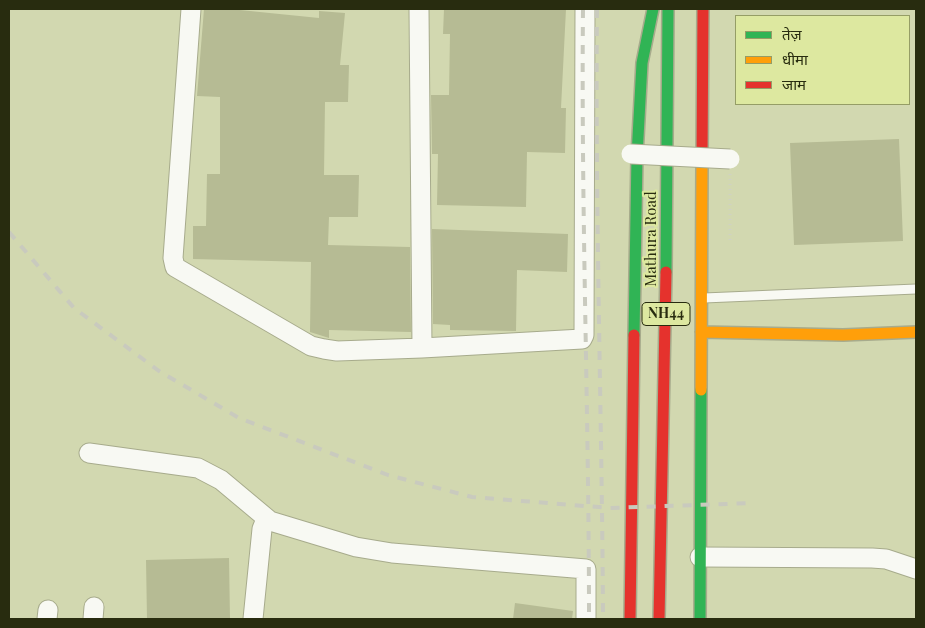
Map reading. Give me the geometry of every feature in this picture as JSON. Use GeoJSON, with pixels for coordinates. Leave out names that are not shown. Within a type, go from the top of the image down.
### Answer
{"type":"FeatureCollection","features":[{"type":"Feature","properties":{"kind":"main road"},"geometry":{"type":"LineString","coordinates":[[630,619],[637,156],[642,63],[653,9]]}},
{"type":"Feature","properties":{"kind":"main road","name":"Mathura Road"},"geometry":{"type":"LineString","coordinates":[[659,619],[666,329],[668,9]]}},
{"type":"Feature","properties":{"kind":"main road","name":"NH44"},"geometry":{"type":"LineString","coordinates":[[700,619],[703,9]]}},
{"type":"Feature","properties":{"kind":"main road"},"geometry":{"type":"LineString","coordinates":[[702,332],[843,335],[916,332]]}},
{"type":"Feature","properties":{"kind":"street"},"geometry":{"type":"LineString","coordinates":[[191,9],[173,258],[176,267],[311,346],[337,350],[422,348],[577,341],[582,339],[584,335],[585,9]]}},
{"type":"Feature","properties":{"kind":"street"},"geometry":{"type":"LineString","coordinates":[[418,9],[422,348]]}},
{"type":"Feature","properties":{"kind":"street"},"geometry":{"type":"LineString","coordinates":[[631,154],[730,159]]}},
{"type":"Feature","properties":{"kind":"street"},"geometry":{"type":"LineString","coordinates":[[89,453],[198,468],[221,480],[270,521],[348,545],[392,553],[586,569],[586,619]]}},
{"type":"Feature","properties":{"kind":"street"},"geometry":{"type":"LineString","coordinates":[[253,619],[262,529],[264,524],[270,521]]}},
{"type":"Feature","properties":{"kind":"street"},"geometry":{"type":"LineString","coordinates":[[700,557],[886,559],[916,569]]}},
{"type":"Feature","properties":{"kind":"lane"},"geometry":{"type":"LineString","coordinates":[[701,298],[916,289]]}},
{"type":"Feature","properties":{"kind":"path"},"geometry":{"type":"LineString","coordinates":[[730,159],[730,243]]}},
{"type":"Feature","properties":{"kind":"building"},"geometry":{"type":"Polygon","coordinates":[[[204,9],[230,9],[319,18],[319,11],[345,13],[340,65],[349,65],[348,102],[325,102],[324,175],[359,175],[358,217],[329,217],[328,245],[410,247],[411,332],[329,330],[329,338],[310,332],[311,262],[193,259],[193,226],[206,226],[207,174],[220,174],[220,97],[197,96],[204,9]]]}},
{"type":"Feature","properties":{"kind":"building"},"geometry":{"type":"Polygon","coordinates":[[[444,9],[566,9],[561,108],[566,108],[565,153],[527,152],[526,207],[437,205],[438,154],[432,154],[431,95],[449,95],[450,34],[443,34],[444,9]]]}},
{"type":"Feature","properties":{"kind":"building"},"geometry":{"type":"Polygon","coordinates":[[[899,139],[903,241],[794,245],[790,143],[899,139]]]}},
{"type":"Feature","properties":{"kind":"building"},"geometry":{"type":"Polygon","coordinates":[[[432,229],[568,234],[567,272],[517,270],[516,331],[450,330],[450,325],[433,324],[432,229]]]}},
{"type":"Feature","properties":{"kind":"building"},"geometry":{"type":"Polygon","coordinates":[[[229,558],[230,619],[147,619],[146,560],[229,558]]]}},
{"type":"Feature","properties":{"kind":"building"},"geometry":{"type":"Polygon","coordinates":[[[515,603],[573,611],[572,619],[513,619],[515,603]]]}},
{"type":"Feature","properties":{"kind":"railway"},"geometry":{"type":"LineString","coordinates":[[583,9],[589,619]]}},
{"type":"Feature","properties":{"kind":"railway"},"geometry":{"type":"LineString","coordinates":[[597,9],[603,619]]}},
{"type":"Feature","properties":{"kind":"railway"},"geometry":{"type":"LineString","coordinates":[[9,232],[74,308],[159,371],[239,418],[388,475],[472,497],[610,508],[753,503]]}},
{"type":"Feature","properties":{"kind":"traffic: fast"},"geometry":{"type":"LineString","coordinates":[[634,335],[637,156],[642,63],[653,9]]}},
{"type":"Feature","properties":{"kind":"traffic: fast"},"geometry":{"type":"LineString","coordinates":[[666,272],[668,9]]}},
{"type":"Feature","properties":{"kind":"traffic: fast"},"geometry":{"type":"LineString","coordinates":[[700,619],[701,390]]}},
{"type":"Feature","properties":{"kind":"traffic: slow"},"geometry":{"type":"LineString","coordinates":[[701,390],[702,159]]}},
{"type":"Feature","properties":{"kind":"traffic: slow"},"geometry":{"type":"LineString","coordinates":[[701,332],[843,335],[916,332]]}},
{"type":"Feature","properties":{"kind":"traffic: jam"},"geometry":{"type":"LineString","coordinates":[[702,159],[703,9]]}},
{"type":"Feature","properties":{"kind":"traffic: jam"},"geometry":{"type":"LineString","coordinates":[[659,619],[666,272]]}},
{"type":"Feature","properties":{"kind":"traffic: jam"},"geometry":{"type":"LineString","coordinates":[[630,619],[634,335]]}}]}
